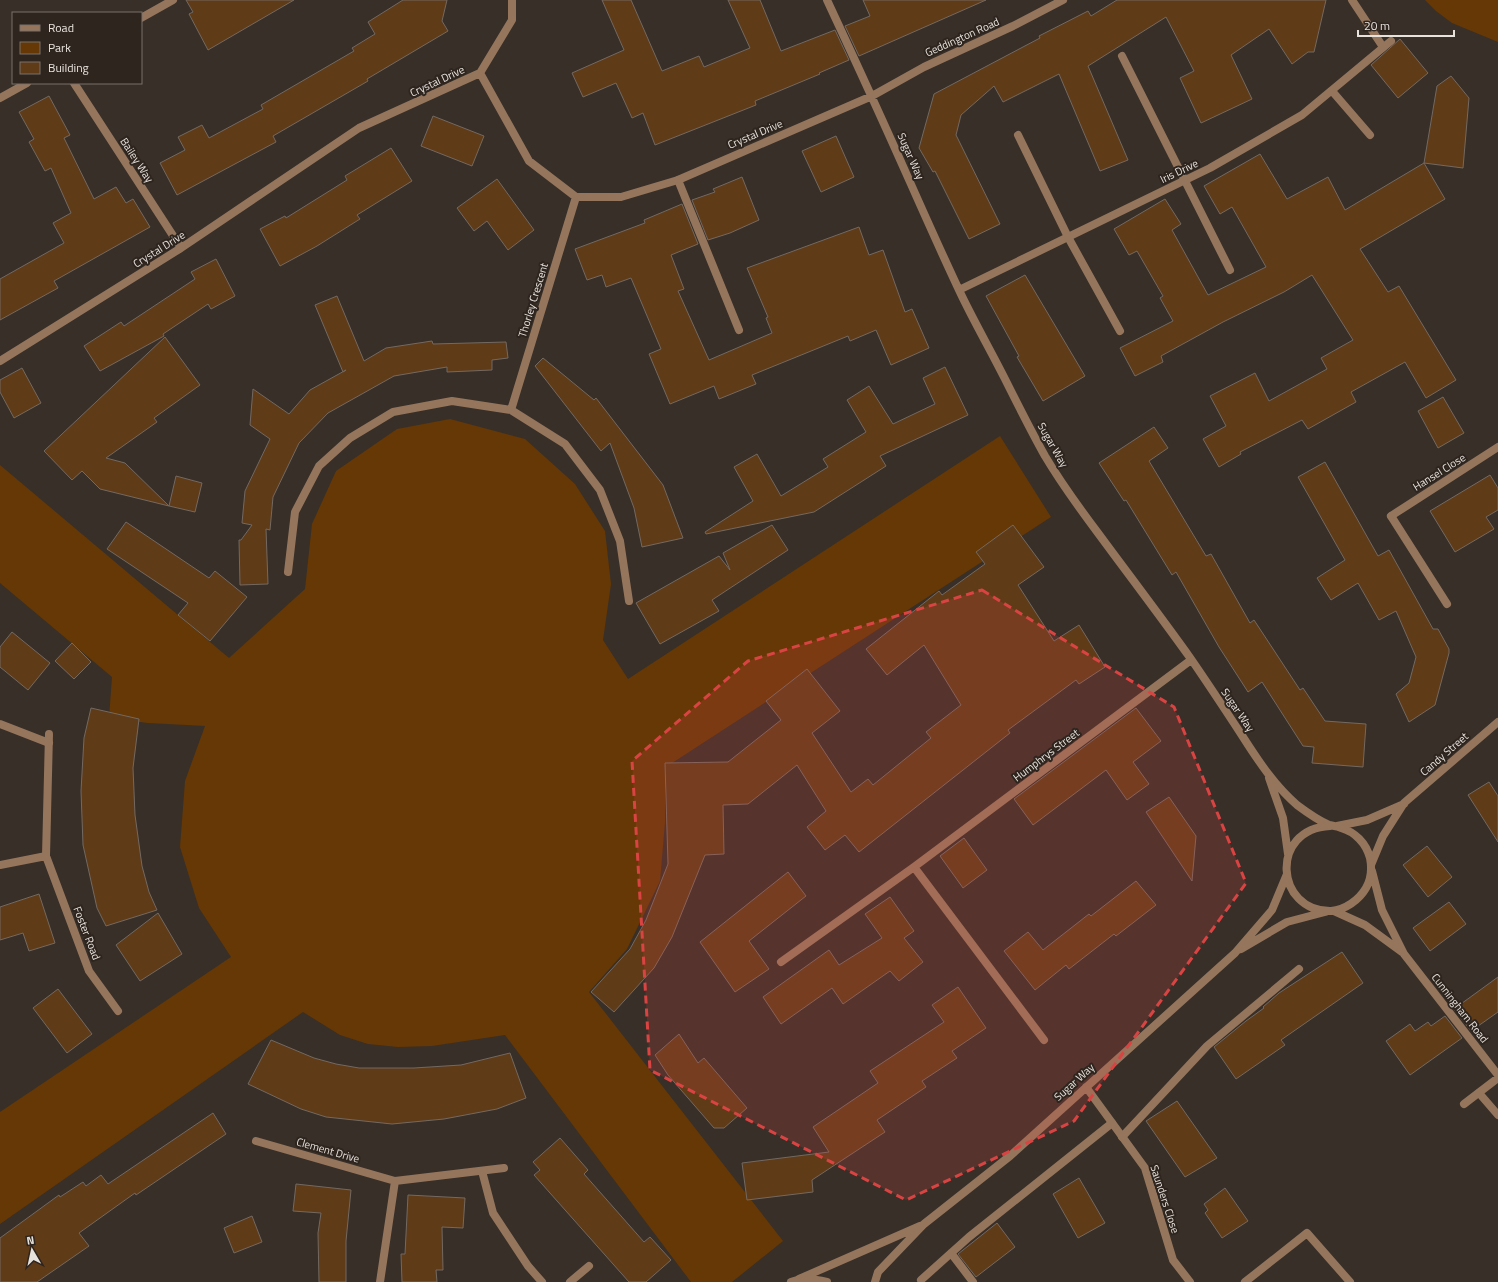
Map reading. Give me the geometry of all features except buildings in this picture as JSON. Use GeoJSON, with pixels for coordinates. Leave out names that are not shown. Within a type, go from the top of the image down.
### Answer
{"type":"FeatureCollection","features":[{"type":"Feature","properties":{"kind":"street"},"geometry":{"type":"LineString","coordinates":[[142,17],[173,0]]}},
{"type":"Feature","properties":{"kind":"street"},"geometry":{"type":"LineString","coordinates":[[480,73],[512,20],[512,0]]}},
{"type":"Feature","properties":{"kind":"street","name":"Sugar Way"},"geometry":{"type":"LineString","coordinates":[[827,0],[959,290],[1046,457],[1082,511],[1191,660],[1268,775],[1299,806],[1332,826]]}},
{"type":"Feature","properties":{"kind":"street","name":"Geddington Road"},"geometry":{"type":"LineString","coordinates":[[872,96],[924,67],[1013,26],[1063,0]]}},
{"type":"Feature","properties":{"kind":"street"},"geometry":{"type":"LineString","coordinates":[[1352,0],[1383,48]]}},
{"type":"Feature","properties":{"kind":"street","name":"Iris Drive"},"geometry":{"type":"LineString","coordinates":[[959,290],[1185,181],[1302,115],[1391,41]]}},
{"type":"Feature","properties":{"kind":"street"},"geometry":{"type":"LineString","coordinates":[[1122,56],[1230,270]]}},
{"type":"Feature","properties":{"kind":"street","name":"Crystal Drive"},"geometry":{"type":"LineString","coordinates":[[0,361],[181,248],[359,128],[480,73],[529,161],[576,197],[621,197],[678,180],[872,96]]}},
{"type":"Feature","properties":{"kind":"street"},"geometry":{"type":"LineString","coordinates":[[0,98],[25,84]]}},
{"type":"Feature","properties":{"kind":"street","name":"Bailey Way"},"geometry":{"type":"LineString","coordinates":[[75,84],[181,248]]}},
{"type":"Feature","properties":{"kind":"street"},"geometry":{"type":"LineString","coordinates":[[1332,91],[1370,135]]}},
{"type":"Feature","properties":{"kind":"street"},"geometry":{"type":"LineString","coordinates":[[1018,136],[1068,237],[1120,331]]}},
{"type":"Feature","properties":{"kind":"street"},"geometry":{"type":"LineString","coordinates":[[678,180],[739,330]]}},
{"type":"Feature","properties":{"kind":"street","name":"Thorley Crescent"},"geometry":{"type":"LineString","coordinates":[[511,410],[576,197]]}},
{"type":"Feature","properties":{"kind":"street"},"geometry":{"type":"LineString","coordinates":[[288,572],[295,512],[319,466],[350,438],[393,412],[452,401],[511,410],[565,444],[600,490],[620,541],[629,601]]}},
{"type":"Feature","properties":{"kind":"street","name":"Hansel Close"},"geometry":{"type":"LineString","coordinates":[[1447,604],[1391,516],[1498,447]]}},
{"type":"Feature","properties":{"kind":"street","name":"Humphrys Street"},"geometry":{"type":"LineString","coordinates":[[781,962],[914,867],[1191,660]]}},
{"type":"Feature","properties":{"kind":"street","name":"Candy Street"},"geometry":{"type":"LineString","coordinates":[[1332,826],[1366,820],[1404,803],[1498,722]]}},
{"type":"Feature","properties":{"kind":"street"},"geometry":{"type":"LineString","coordinates":[[0,724],[49,743]]}},
{"type":"Feature","properties":{"kind":"street","name":"Foster Road"},"geometry":{"type":"LineString","coordinates":[[49,734],[46,856],[90,971],[118,1011]]}},
{"type":"Feature","properties":{"kind":"street","name":"Sugar Way"},"geometry":{"type":"LineString","coordinates":[[1268,775],[1282,818],[1288,854]]}},
{"type":"Feature","properties":{"kind":"street","name":"Candy Street"},"geometry":{"type":"LineString","coordinates":[[1371,866],[1383,836],[1404,803]]}},
{"type":"Feature","properties":{"kind":"street"},"geometry":{"type":"LineString","coordinates":[[1321,826],[1339,826],[1352,832],[1362,841],[1368,852],[1371,866],[1370,878],[1365,890],[1356,901],[1342,908],[1331,911],[1310,906],[1299,898],[1290,887],[1286,874],[1288,854],[1293,844],[1300,836],[1310,830],[1321,826]]}},
{"type":"Feature","properties":{"kind":"street"},"geometry":{"type":"LineString","coordinates":[[0,865],[46,856]]}},
{"type":"Feature","properties":{"kind":"street","name":"Cunningham Road"},"geometry":{"type":"LineString","coordinates":[[1371,866],[1382,910],[1404,954],[1498,1076],[1464,1104]]}},
{"type":"Feature","properties":{"kind":"street"},"geometry":{"type":"LineString","coordinates":[[914,867],[1044,1040]]}},
{"type":"Feature","properties":{"kind":"street","name":"Sugar Way"},"geometry":{"type":"LineString","coordinates":[[875,1282],[878,1272],[924,1224],[1010,1156],[1235,953],[1272,910],[1286,874]]}},
{"type":"Feature","properties":{"kind":"street","name":"Sugar Way"},"geometry":{"type":"LineString","coordinates":[[1235,953],[1287,922],[1331,911]]}},
{"type":"Feature","properties":{"kind":"street","name":"Cunningham Road"},"geometry":{"type":"LineString","coordinates":[[1331,911],[1365,925],[1404,954]]}},
{"type":"Feature","properties":{"kind":"street"},"geometry":{"type":"LineString","coordinates":[[1122,1137],[1207,1046],[1298,968]]}},
{"type":"Feature","properties":{"kind":"street","name":"Saunders Close"},"geometry":{"type":"LineString","coordinates":[[1086,1087],[1145,1168],[1173,1260],[1190,1282]]}},
{"type":"Feature","properties":{"kind":"street"},"geometry":{"type":"LineString","coordinates":[[1479,1093],[1498,1115]]}},
{"type":"Feature","properties":{"kind":"street"},"geometry":{"type":"LineString","coordinates":[[921,1280],[974,1233],[1112,1123]]}},
{"type":"Feature","properties":{"kind":"street","name":"Clement Drive"},"geometry":{"type":"LineString","coordinates":[[256,1141],[395,1181],[504,1168]]}},
{"type":"Feature","properties":{"kind":"street"},"geometry":{"type":"LineString","coordinates":[[482,1171],[493,1214],[528,1266],[542,1282]]}},
{"type":"Feature","properties":{"kind":"street"},"geometry":{"type":"LineString","coordinates":[[380,1282],[395,1181]]}},
{"type":"Feature","properties":{"kind":"street","name":"Sugar Way"},"geometry":{"type":"LineString","coordinates":[[795,1281],[924,1224]]}},
{"type":"Feature","properties":{"kind":"street"},"geometry":{"type":"LineString","coordinates":[[1245,1282],[1307,1233],[1350,1282]]}},
{"type":"Feature","properties":{"kind":"street"},"geometry":{"type":"LineString","coordinates":[[951,1253],[973,1282]]}},
{"type":"Feature","properties":{"kind":"street"},"geometry":{"type":"LineString","coordinates":[[570,1282],[589,1266]]}},
{"type":"Feature","properties":{"kind":"street"},"geometry":{"type":"LineString","coordinates":[[795,1281],[815,1279],[827,1282]]}},
{"type":"Feature","properties":{"kind":"highlighted area"},"geometry":{"type":"Polygon","coordinates":[[[982,590],[1174,707],[1246,883],[1074,1121],[906,1200],[650,1070],[632,761],[748,661],[982,590]]]}},
{"type":"Feature","properties":{"kind":"green space"},"geometry":{"type":"Polygon","coordinates":[[[1425,0],[1498,0],[1498,42],[1452,23],[1436,11],[1425,0]]]}},
{"type":"Feature","properties":{"kind":"green space"},"geometry":{"type":"Polygon","coordinates":[[[450,419],[525,439],[575,484],[605,531],[611,584],[603,640],[628,679],[1000,436],[1051,517],[669,765],[665,788],[665,822],[660,881],[627,949],[589,992],[783,1241],[732,1282],[691,1282],[505,1035],[432,1046],[398,1047],[368,1044],[340,1035],[303,1012],[0,1224],[0,1112],[231,957],[199,908],[180,847],[185,781],[205,726],[148,723],[109,718],[112,677],[0,583],[0,465],[229,658],[305,589],[312,524],[336,471],[397,429],[450,419]]]}}]}
